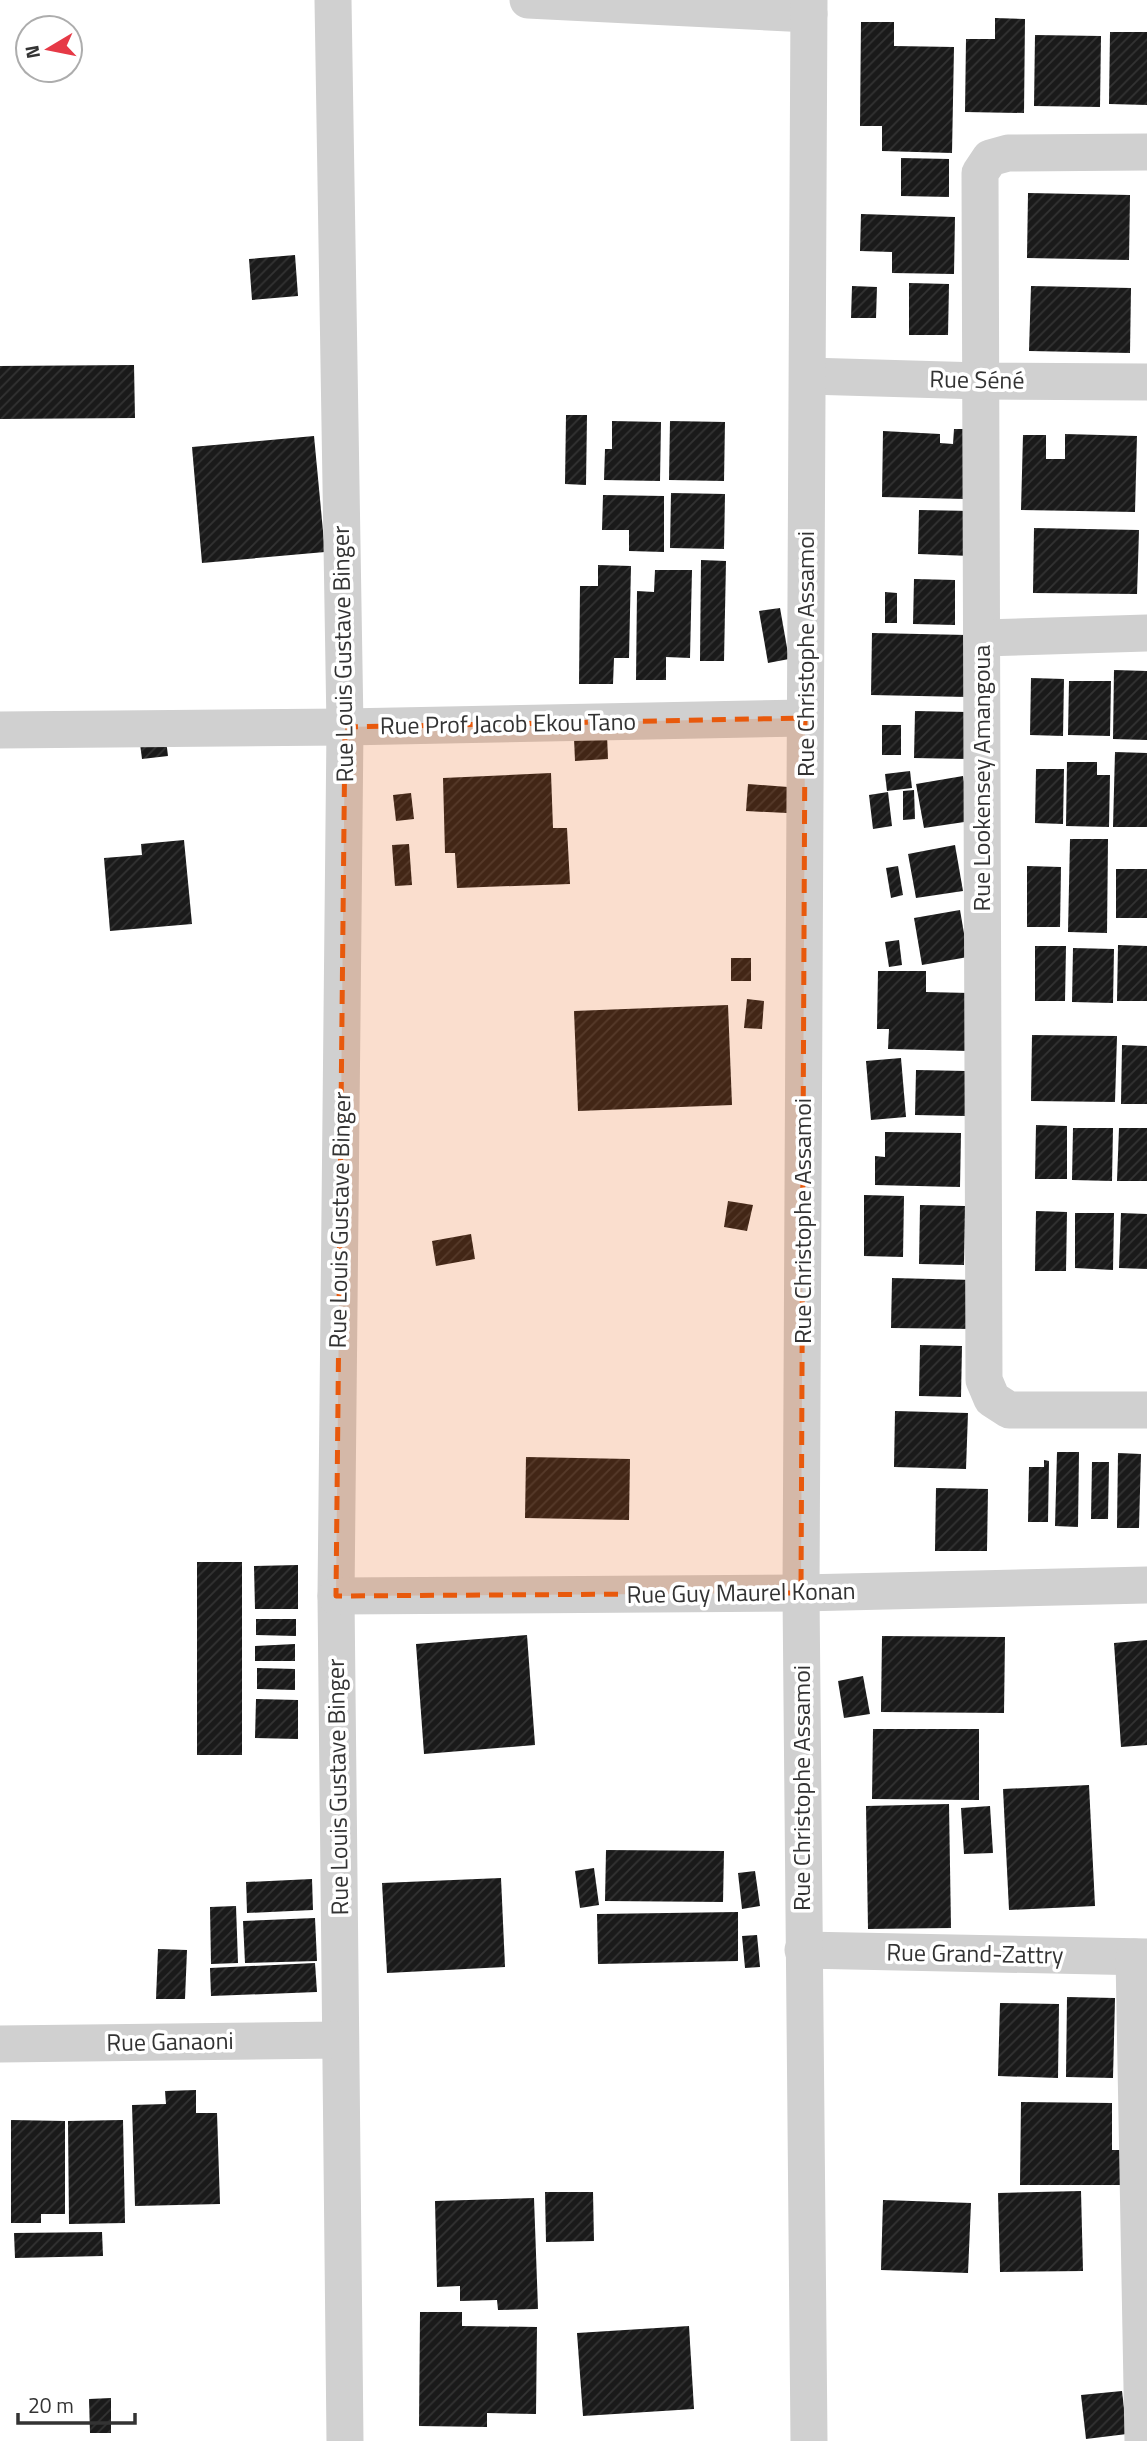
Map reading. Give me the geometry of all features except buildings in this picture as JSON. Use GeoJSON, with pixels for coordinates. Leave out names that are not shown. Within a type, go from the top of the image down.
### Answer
{"type":"FeatureCollection","features":[{"type":"Feature","properties":{"kind":"street","name":"Rue Louis Gustave Binger"},"geometry":{"type":"LineString","coordinates":[[334,0],[345,727],[336,1597],[345,2441]]}},
{"type":"Feature","properties":{"kind":"street"},"geometry":{"type":"LineString","coordinates":[[528,0],[809,7]]}},
{"type":"Feature","properties":{"kind":"street","name":"Rue Christophe Assamoi"},"geometry":{"type":"LineString","coordinates":[[808,2441],[801,1593],[809,7]]}},
{"type":"Feature","properties":{"kind":"street","name":"Rue Lookensey Amangoua"},"geometry":{"type":"LineString","coordinates":[[1147,152],[1008,153],[990,158],[981,173],[984,1380],[992,1399],[1009,1410],[1147,1410]]}},
{"type":"Feature","properties":{"kind":"street","name":"Rue Séné"},"geometry":{"type":"LineString","coordinates":[[808,376],[1147,382]]}},
{"type":"Feature","properties":{"kind":"street"},"geometry":{"type":"LineString","coordinates":[[982,638],[1147,633]]}},
{"type":"Feature","properties":{"kind":"street","name":"Rue Prof Jacob Ekou Tano"},"geometry":{"type":"LineString","coordinates":[[0,730],[345,727],[805,718]]}},
{"type":"Feature","properties":{"kind":"street","name":"Rue Guy Maurel Konan"},"geometry":{"type":"LineString","coordinates":[[336,1597],[801,1593],[1147,1585]]}},
{"type":"Feature","properties":{"kind":"street","name":"Rue Grand-Zattry"},"geometry":{"type":"LineString","coordinates":[[803,1950],[1141,1957]]}},
{"type":"Feature","properties":{"kind":"street"},"geometry":{"type":"LineString","coordinates":[[1141,1957],[1143,2441]]}},
{"type":"Feature","properties":{"kind":"street","name":"Rue Ganaoni"},"geometry":{"type":"LineString","coordinates":[[0,2045],[340,2040]]}},
{"type":"Feature","properties":{"kind":"highlighted area"},"geometry":{"type":"Polygon","coordinates":[[[805,718],[801,1593],[336,1596],[345,727],[805,718]]]}}]}
